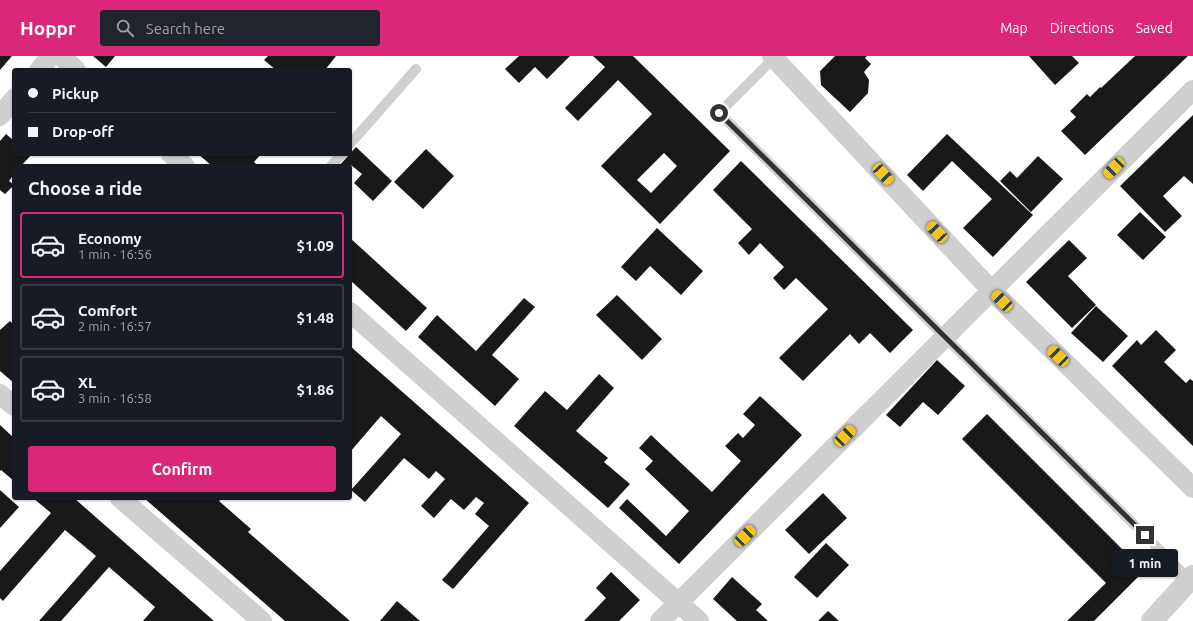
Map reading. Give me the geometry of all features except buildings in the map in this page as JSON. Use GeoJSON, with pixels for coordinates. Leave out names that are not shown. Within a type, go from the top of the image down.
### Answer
{"type":"FeatureCollection","features":[{"type":"Feature","properties":{"kind":"street"},"geometry":{"type":"LineString","coordinates":[[41,68],[51,56]]}},
{"type":"Feature","properties":{"kind":"street"},"geometry":{"type":"LineString","coordinates":[[61,56],[74,68]]}},
{"type":"Feature","properties":{"kind":"street"},"geometry":{"type":"LineString","coordinates":[[774,57],[991,290],[1193,488]]}},
{"type":"Feature","properties":{"kind":"street"},"geometry":{"type":"LineString","coordinates":[[660,621],[1193,90]]}},
{"type":"Feature","properties":{"kind":"street"},"geometry":{"type":"LineString","coordinates":[[0,116],[12,101]]}},
{"type":"Feature","properties":{"kind":"street"},"geometry":{"type":"LineString","coordinates":[[173,156],[183,164]]}},
{"type":"Feature","properties":{"kind":"street"},"geometry":{"type":"LineString","coordinates":[[352,314],[700,621]]}},
{"type":"Feature","properties":{"kind":"street"},"geometry":{"type":"LineString","coordinates":[[0,394],[12,404]]}},
{"type":"Feature","properties":{"kind":"street"},"geometry":{"type":"LineString","coordinates":[[122,500],[262,621]]}},
{"type":"Feature","properties":{"kind":"street"},"geometry":{"type":"LineString","coordinates":[[1152,621],[1191,578]]}},
{"type":"Feature","properties":{"kind":"lane"},"geometry":{"type":"LineString","coordinates":[[774,57],[719,113],[1191,578]]}},
{"type":"Feature","properties":{"kind":"lane"},"geometry":{"type":"LineString","coordinates":[[352,142],[416,69]]}},
{"type":"Feature","properties":{"kind":"lane"},"geometry":{"type":"LineString","coordinates":[[333,164],[340,156]]}},
{"type":"Feature","properties":{"kind":"route"},"geometry":{"type":"LineString","coordinates":[[719,113],[1145,535]]}}]}
